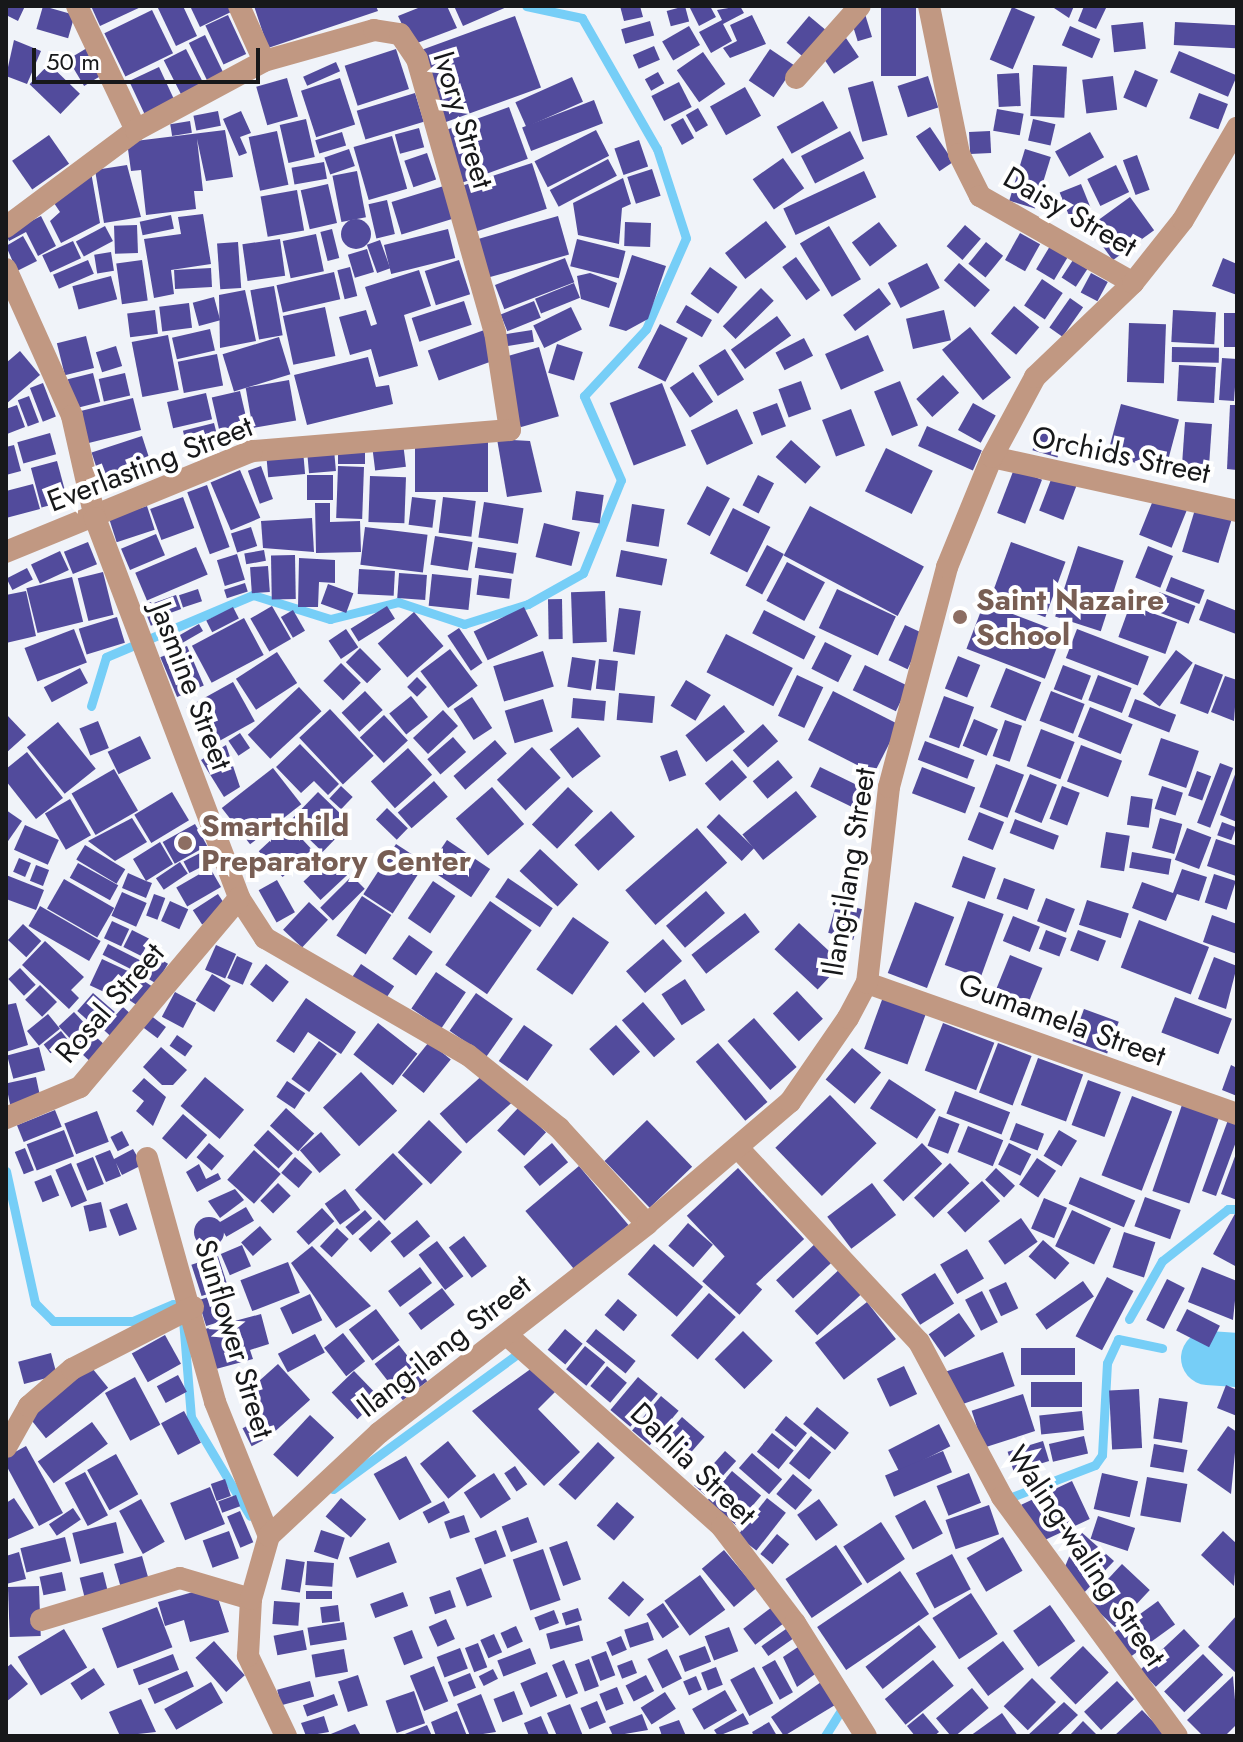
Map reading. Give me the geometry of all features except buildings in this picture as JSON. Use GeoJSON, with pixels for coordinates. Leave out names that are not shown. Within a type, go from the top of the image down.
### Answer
{"type":"FeatureCollection","features":[{"type":"Feature","properties":{"kind":"street"},"geometry":{"type":"LineString","coordinates":[[77,6],[136,130]]}},
{"type":"Feature","properties":{"kind":"street"},"geometry":{"type":"LineString","coordinates":[[239,6],[264,61]]}},
{"type":"Feature","properties":{"kind":"street"},"geometry":{"type":"LineString","coordinates":[[796,78],[860,6]]}},
{"type":"Feature","properties":{"kind":"street","name":"Daisy Street"},"geometry":{"type":"LineString","coordinates":[[929,6],[959,154],[980,196],[1133,283]]}},
{"type":"Feature","properties":{"kind":"street","name":"Ivory Street"},"geometry":{"type":"LineString","coordinates":[[6,227],[136,130],[264,61],[374,30],[400,34],[417,59],[495,332],[510,430]]}},
{"type":"Feature","properties":{"kind":"street","name":"Ilang-ilang Street"},"geometry":{"type":"LineString","coordinates":[[269,1536],[379,1433],[508,1336],[647,1224],[790,1102],[867,983],[889,787],[947,567],[992,457],[1035,377],[1133,283],[1183,220],[1237,128]]}},
{"type":"Feature","properties":{"kind":"street","name":"Jasmine Street"},"geometry":{"type":"LineString","coordinates":[[6,269],[72,416],[95,518],[239,898],[265,938],[297,962],[468,1055],[559,1128],[647,1224]]}},
{"type":"Feature","properties":{"kind":"street","name":"Everlasting Street"},"geometry":{"type":"LineString","coordinates":[[6,552],[252,451],[510,430]]}},
{"type":"Feature","properties":{"kind":"street","name":"Orchids Street"},"geometry":{"type":"LineString","coordinates":[[992,457],[1237,511]]}},
{"type":"Feature","properties":{"kind":"street","name":"Rosal Street"},"geometry":{"type":"LineString","coordinates":[[6,1118],[80,1087],[239,898]]}},
{"type":"Feature","properties":{"kind":"street","name":"Gumamela Street"},"geometry":{"type":"LineString","coordinates":[[867,983],[1237,1114]]}},
{"type":"Feature","properties":{"kind":"street","name":"Waling-waling Street"},"geometry":{"type":"LineString","coordinates":[[738,1148],[919,1342],[1002,1497],[1177,1736]]}},
{"type":"Feature","properties":{"kind":"street","name":"Sunflower Street"},"geometry":{"type":"LineString","coordinates":[[147,1158],[170,1219],[182,1312],[269,1536]]}},
{"type":"Feature","properties":{"kind":"street"},"geometry":{"type":"LineString","coordinates":[[6,1447],[29,1406],[72,1369],[182,1312]]}},
{"type":"Feature","properties":{"kind":"street","name":"Dahlia Street"},"geometry":{"type":"LineString","coordinates":[[508,1336],[722,1527],[795,1623],[866,1736]]}},
{"type":"Feature","properties":{"kind":"street"},"geometry":{"type":"LineString","coordinates":[[269,1536],[251,1599],[248,1656],[286,1736]]}},
{"type":"Feature","properties":{"kind":"street"},"geometry":{"type":"LineString","coordinates":[[41,1620],[180,1578],[251,1599]]}},
{"type":"Feature","properties":{"kind":"waterway"},"geometry":{"type":"LineString","coordinates":[[91,706],[106,657],[253,595],[330,619],[398,602],[464,624],[528,604],[583,573],[621,480],[584,396],[646,329],[686,238],[657,149],[582,18],[526,6]]}},
{"type":"Feature","properties":{"kind":"waterway"},"geometry":{"type":"LineString","coordinates":[[6,1171],[35,1303],[53,1321],[133,1321],[173,1304],[183,1320],[191,1417],[250,1516]]}},
{"type":"Feature","properties":{"kind":"waterway"},"geometry":{"type":"LineString","coordinates":[[1129,1319],[1162,1261],[1228,1209],[1237,1209]]}},
{"type":"Feature","properties":{"kind":"waterway"},"geometry":{"type":"LineString","coordinates":[[1009,1498],[1095,1465],[1102,1455],[1107,1363],[1118,1339],[1162,1348]]}},
{"type":"Feature","properties":{"kind":"waterway"},"geometry":{"type":"LineString","coordinates":[[333,1489],[519,1353]]}},
{"type":"Feature","properties":{"kind":"waterway"},"geometry":{"type":"LineString","coordinates":[[1208,1358],[1237,1360]]}},
{"type":"Feature","properties":{"kind":"waterway"},"geometry":{"type":"LineString","coordinates":[[825,1736],[843,1707]]}},
{"type":"Feature","properties":{"kind":"place","name":"Saint Nazaire School"},"geometry":{"type":"Point","coordinates":[960,617]}},
{"type":"Feature","properties":{"kind":"place","name":"Smartchild Preparatory Center"},"geometry":{"type":"Point","coordinates":[185,843]}}]}
